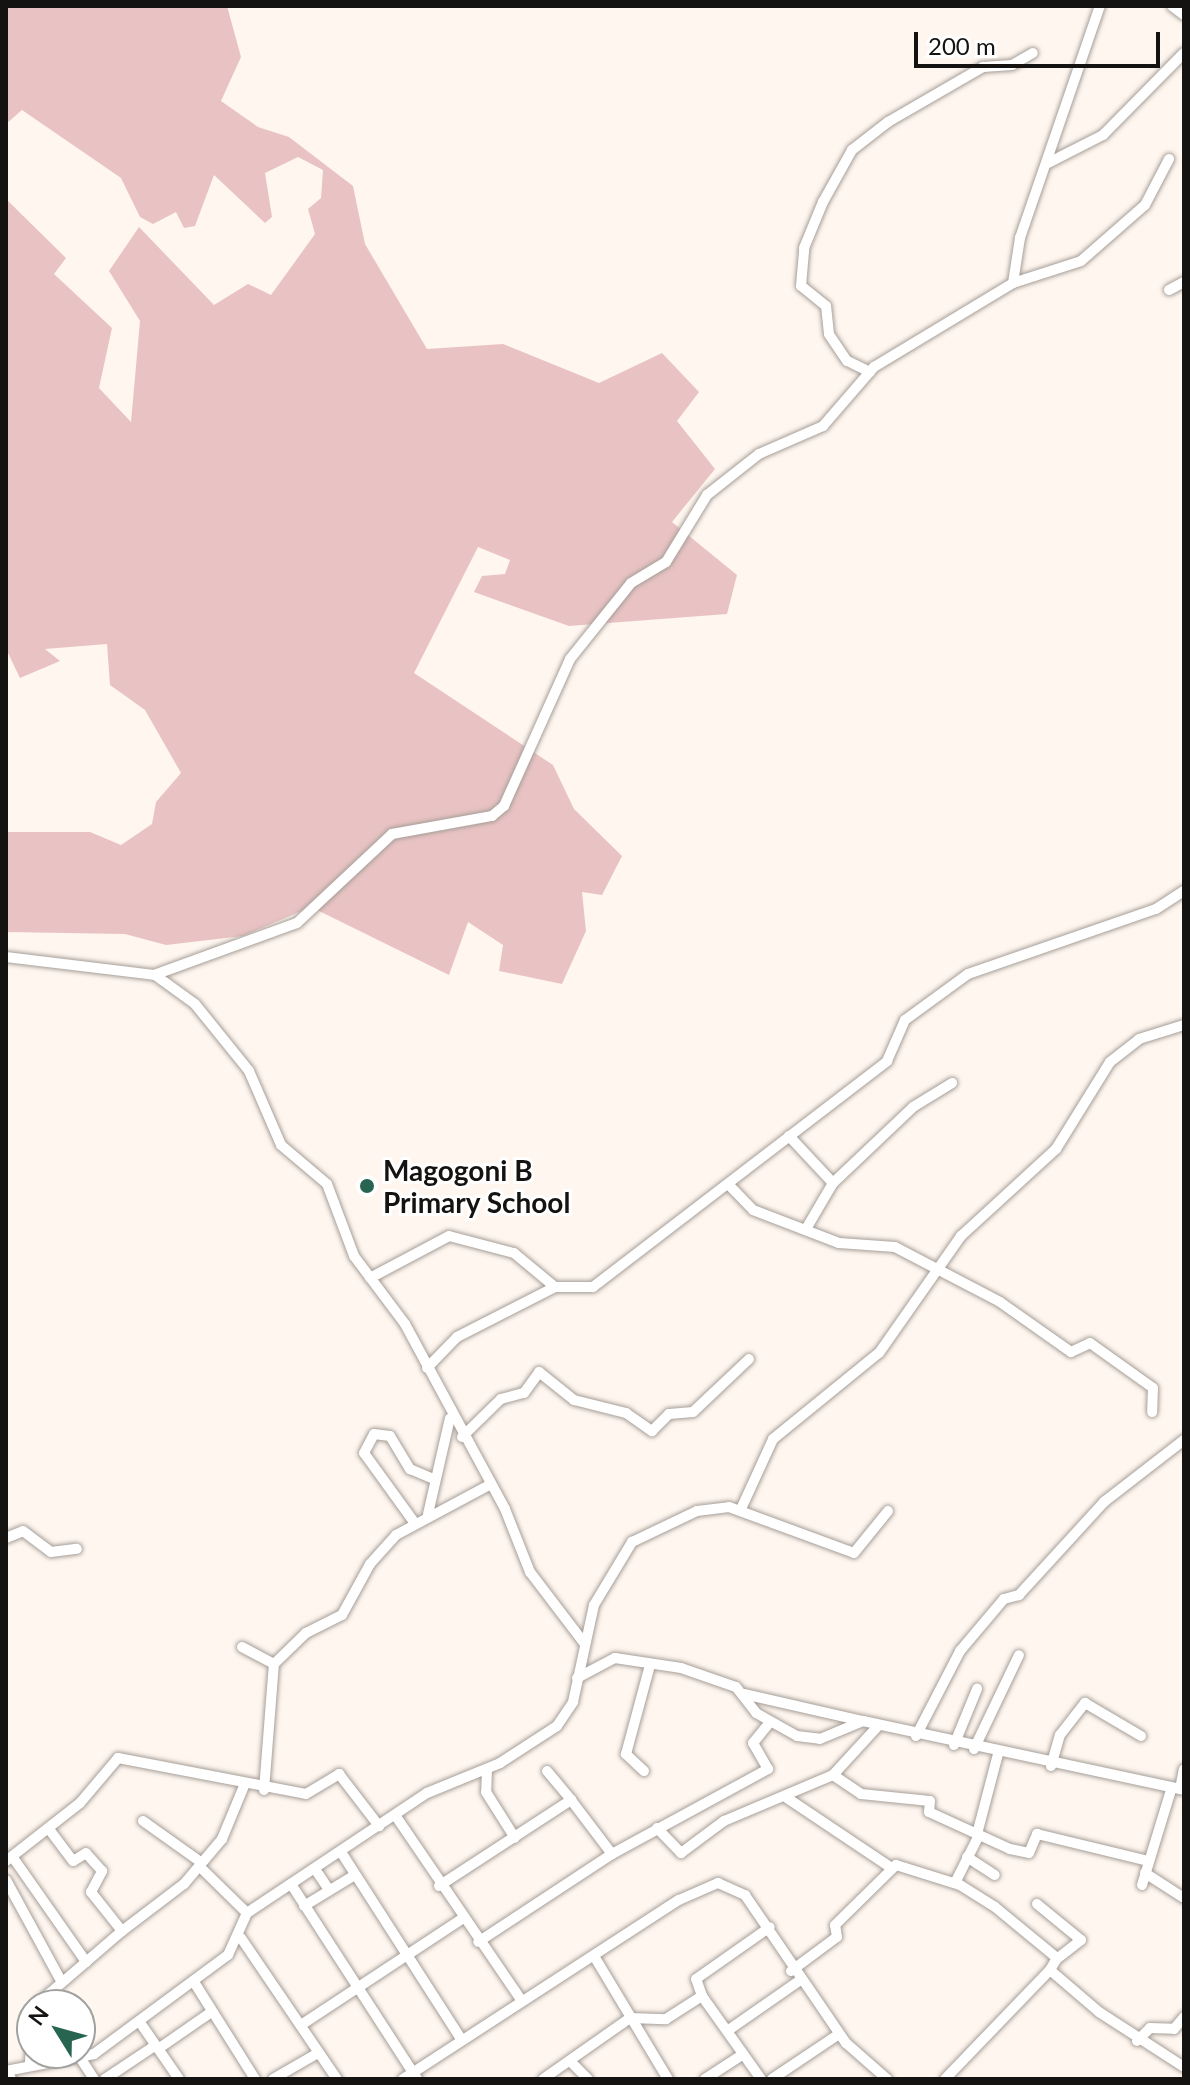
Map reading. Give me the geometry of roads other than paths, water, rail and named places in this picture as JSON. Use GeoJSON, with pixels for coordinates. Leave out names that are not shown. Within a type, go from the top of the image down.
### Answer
{"type":"FeatureCollection","features":[{"type":"Feature","properties":{"kind":"street"},"geometry":{"type":"LineString","coordinates":[[1013,283],[1047,164],[1100,6]]}},
{"type":"Feature","properties":{"kind":"street"},"geometry":{"type":"LineString","coordinates":[[1172,6],[1184,15]]}},
{"type":"Feature","properties":{"kind":"street"},"geometry":{"type":"LineString","coordinates":[[870,372],[847,361],[829,334],[826,306],[801,286],[804,248],[823,202],[852,150],[888,122],[983,67],[1012,65],[1033,53]]}},
{"type":"Feature","properties":{"kind":"street"},"geometry":{"type":"LineString","coordinates":[[1047,164],[1103,135],[1184,53]]}},
{"type":"Feature","properties":{"kind":"street"},"geometry":{"type":"LineString","coordinates":[[154,975],[297,923],[392,834],[492,816],[504,806],[570,659],[631,583],[666,562],[707,495],[759,454],[823,426],[870,372],[1013,283],[1091,253],[1145,205],[1169,159]]}},
{"type":"Feature","properties":{"kind":"street"},"geometry":{"type":"LineString","coordinates":[[1169,290],[1184,282]]}},
{"type":"Feature","properties":{"kind":"street"},"geometry":{"type":"LineString","coordinates":[[427,1368],[457,1337],[555,1287],[593,1287],[887,1061],[905,1020],[968,974],[1156,909],[1184,891]]}},
{"type":"Feature","properties":{"kind":"street"},"geometry":{"type":"LineString","coordinates":[[6,957],[154,975],[177,985],[249,1071],[281,1145],[327,1184],[370,1278],[427,1368],[450,1418],[491,1484],[530,1572],[584,1643]]}},
{"type":"Feature","properties":{"kind":"street"},"geometry":{"type":"LineString","coordinates":[[741,1509],[773,1439],[879,1353],[961,1236],[1056,1149],[1110,1062],[1139,1039],[1184,1025]]}},
{"type":"Feature","properties":{"kind":"street"},"geometry":{"type":"LineString","coordinates":[[806,1229],[833,1183],[913,1107],[952,1083]]}},
{"type":"Feature","properties":{"kind":"street"},"geometry":{"type":"LineString","coordinates":[[789,1136],[833,1183]]}},
{"type":"Feature","properties":{"kind":"street"},"geometry":{"type":"LineString","coordinates":[[728,1184],[753,1210],[856,1247],[895,1247],[1000,1302],[1071,1352],[1090,1343],[1153,1388],[1152,1412]]}},
{"type":"Feature","properties":{"kind":"street"},"geometry":{"type":"LineString","coordinates":[[370,1278],[449,1236],[514,1253],[555,1287]]}},
{"type":"Feature","properties":{"kind":"street"},"geometry":{"type":"LineString","coordinates":[[462,1437],[501,1399],[524,1393],[539,1372],[574,1400],[626,1413],[652,1431],[669,1414],[693,1412],[749,1359]]}},
{"type":"Feature","properties":{"kind":"street"},"geometry":{"type":"LineString","coordinates":[[428,1514],[433,1479],[450,1418]]}},
{"type":"Feature","properties":{"kind":"street"},"geometry":{"type":"LineString","coordinates":[[414,1522],[368,1463],[364,1453],[374,1434],[390,1436],[410,1469],[433,1479]]}},
{"type":"Feature","properties":{"kind":"street"},"geometry":{"type":"LineString","coordinates":[[916,1736],[960,1651],[1004,1599],[1019,1595],[1104,1502],[1184,1440]]}},
{"type":"Feature","properties":{"kind":"street"},"geometry":{"type":"LineString","coordinates":[[264,1790],[274,1664],[306,1633],[342,1615],[370,1564],[414,1522],[491,1484]]}},
{"type":"Feature","properties":{"kind":"street"},"geometry":{"type":"LineString","coordinates":[[96,2049],[194,1982],[241,1938],[247,1913],[395,1815],[487,1769],[557,1726],[577,1678],[584,1643],[607,1578],[632,1542],[697,1511],[741,1509],[854,1553],[888,1511]]}},
{"type":"Feature","properties":{"kind":"street"},"geometry":{"type":"LineString","coordinates":[[6,1538],[23,1531],[51,1552],[77,1549]]}},
{"type":"Feature","properties":{"kind":"street"},"geometry":{"type":"LineString","coordinates":[[242,1647],[274,1664]]}},
{"type":"Feature","properties":{"kind":"street"},"geometry":{"type":"LineString","coordinates":[[974,1749],[1019,1655]]}},
{"type":"Feature","properties":{"kind":"street"},"geometry":{"type":"LineString","coordinates":[[577,1678],[615,1658],[717,1678],[744,1694],[954,1745],[1178,1790]]}},
{"type":"Feature","properties":{"kind":"street"},"geometry":{"type":"LineString","coordinates":[[644,1771],[626,1754],[650,1665]]}},
{"type":"Feature","properties":{"kind":"street"},"geometry":{"type":"LineString","coordinates":[[954,1745],[977,1689]]}},
{"type":"Feature","properties":{"kind":"street"},"geometry":{"type":"LineString","coordinates":[[744,1694],[769,1723],[820,1739],[863,1721]]}},
{"type":"Feature","properties":{"kind":"street"},"geometry":{"type":"LineString","coordinates":[[1051,1766],[1060,1735],[1085,1703],[1141,1736]]}},
{"type":"Feature","properties":{"kind":"street"},"geometry":{"type":"LineString","coordinates":[[478,1942],[612,1854],[768,1769],[753,1743],[769,1723]]}},
{"type":"Feature","properties":{"kind":"street"},"geometry":{"type":"LineString","coordinates":[[657,1828],[681,1853],[724,1821],[787,1798],[833,1775],[879,1725]]}},
{"type":"Feature","properties":{"kind":"street"},"geometry":{"type":"LineString","coordinates":[[955,1883],[978,1834],[998,1754]]}},
{"type":"Feature","properties":{"kind":"street"},"geometry":{"type":"LineString","coordinates":[[86,1962],[10,1860],[49,1829],[118,1758],[214,1771],[244,1786],[306,1794],[339,1774],[379,1826]]}},
{"type":"Feature","properties":{"kind":"street"},"geometry":{"type":"LineString","coordinates":[[487,1769],[486,1792],[515,1838]]}},
{"type":"Feature","properties":{"kind":"street"},"geometry":{"type":"LineString","coordinates":[[1184,1769],[1143,1879],[1184,1898]]}},
{"type":"Feature","properties":{"kind":"street"},"geometry":{"type":"LineString","coordinates":[[547,1771],[612,1854]]}},
{"type":"Feature","properties":{"kind":"street"},"geometry":{"type":"LineString","coordinates":[[833,1775],[861,1794],[931,1801],[929,1812],[1029,1853],[1037,1834],[1149,1861]]}},
{"type":"Feature","properties":{"kind":"street"},"geometry":{"type":"LineString","coordinates":[[53,1989],[200,1864],[230,1826],[244,1786]]}},
{"type":"Feature","properties":{"kind":"street"},"geometry":{"type":"LineString","coordinates":[[787,1798],[890,1867],[955,1883],[1057,1959]]}},
{"type":"Feature","properties":{"kind":"street"},"geometry":{"type":"LineString","coordinates":[[439,1886],[571,1800]]}},
{"type":"Feature","properties":{"kind":"street"},"geometry":{"type":"LineString","coordinates":[[395,1815],[439,1886],[521,2000]]}},
{"type":"Feature","properties":{"kind":"street"},"geometry":{"type":"LineString","coordinates":[[143,1821],[200,1864],[247,1913]]}},
{"type":"Feature","properties":{"kind":"street"},"geometry":{"type":"LineString","coordinates":[[49,1829],[73,1861],[83,1852],[102,1871],[91,1892],[122,1931]]}},
{"type":"Feature","properties":{"kind":"street"},"geometry":{"type":"LineString","coordinates":[[341,1852],[461,2039]]}},
{"type":"Feature","properties":{"kind":"street"},"geometry":{"type":"LineString","coordinates":[[967,1857],[995,1875]]}},
{"type":"Feature","properties":{"kind":"street"},"geometry":{"type":"LineString","coordinates":[[791,1971],[837,1937],[835,1925],[890,1867]]}},
{"type":"Feature","properties":{"kind":"street"},"geometry":{"type":"LineString","coordinates":[[315,1869],[329,1890]]}},
{"type":"Feature","properties":{"kind":"street"},"geometry":{"type":"LineString","coordinates":[[304,1906],[355,1875]]}},
{"type":"Feature","properties":{"kind":"street"},"geometry":{"type":"LineString","coordinates":[[6,1880],[61,1981]]}},
{"type":"Feature","properties":{"kind":"street"},"geometry":{"type":"LineString","coordinates":[[403,2079],[415,2076],[461,2039],[521,2000],[718,1883],[745,1895],[770,1927],[791,1971],[839,2034],[882,2077]]}},
{"type":"Feature","properties":{"kind":"street"},"geometry":{"type":"LineString","coordinates":[[291,1884],[415,2076]]}},
{"type":"Feature","properties":{"kind":"street"},"geometry":{"type":"LineString","coordinates":[[945,2079],[1057,1959],[1081,1940],[1037,1904]]}},
{"type":"Feature","properties":{"kind":"street"},"geometry":{"type":"LineString","coordinates":[[301,2025],[463,1918]]}},
{"type":"Feature","properties":{"kind":"street"},"geometry":{"type":"LineString","coordinates":[[761,2079],[742,2055],[730,2029],[702,1996],[696,1979],[770,1927]]}},
{"type":"Feature","properties":{"kind":"street"},"geometry":{"type":"LineString","coordinates":[[241,1938],[337,2079]]}},
{"type":"Feature","properties":{"kind":"street"},"geometry":{"type":"LineString","coordinates":[[594,1956],[668,2079]]}},
{"type":"Feature","properties":{"kind":"street"},"geometry":{"type":"LineString","coordinates":[[1050,1970],[1137,2041],[1184,2067]]}},
{"type":"Feature","properties":{"kind":"street"},"geometry":{"type":"LineString","coordinates":[[730,2029],[799,1981]]}},
{"type":"Feature","properties":{"kind":"street"},"geometry":{"type":"LineString","coordinates":[[194,1982],[210,2013],[255,2079]]}},
{"type":"Feature","properties":{"kind":"street"},"geometry":{"type":"LineString","coordinates":[[543,2079],[630,2018],[666,2019],[702,1996]]}},
{"type":"Feature","properties":{"kind":"street"},"geometry":{"type":"LineString","coordinates":[[105,2079],[210,2013]]}},
{"type":"Feature","properties":{"kind":"street"},"geometry":{"type":"LineString","coordinates":[[1137,2041],[1150,2028],[1174,2029],[1184,2017]]}},
{"type":"Feature","properties":{"kind":"street"},"geometry":{"type":"LineString","coordinates":[[139,2021],[179,2079]]}},
{"type":"Feature","properties":{"kind":"street"},"geometry":{"type":"LineString","coordinates":[[772,2079],[839,2034]]}},
{"type":"Feature","properties":{"kind":"street"},"geometry":{"type":"LineString","coordinates":[[273,2079],[318,2053]]}},
{"type":"Feature","properties":{"kind":"street"},"geometry":{"type":"LineString","coordinates":[[705,2079],[742,2055]]}},
{"type":"Feature","properties":{"kind":"street"},"geometry":{"type":"LineString","coordinates":[[570,2061],[588,2079]]}},
{"type":"Feature","properties":{"kind":"place","name":"Magogoni B Primary School"},"geometry":{"type":"Point","coordinates":[367,1186]}}]}
